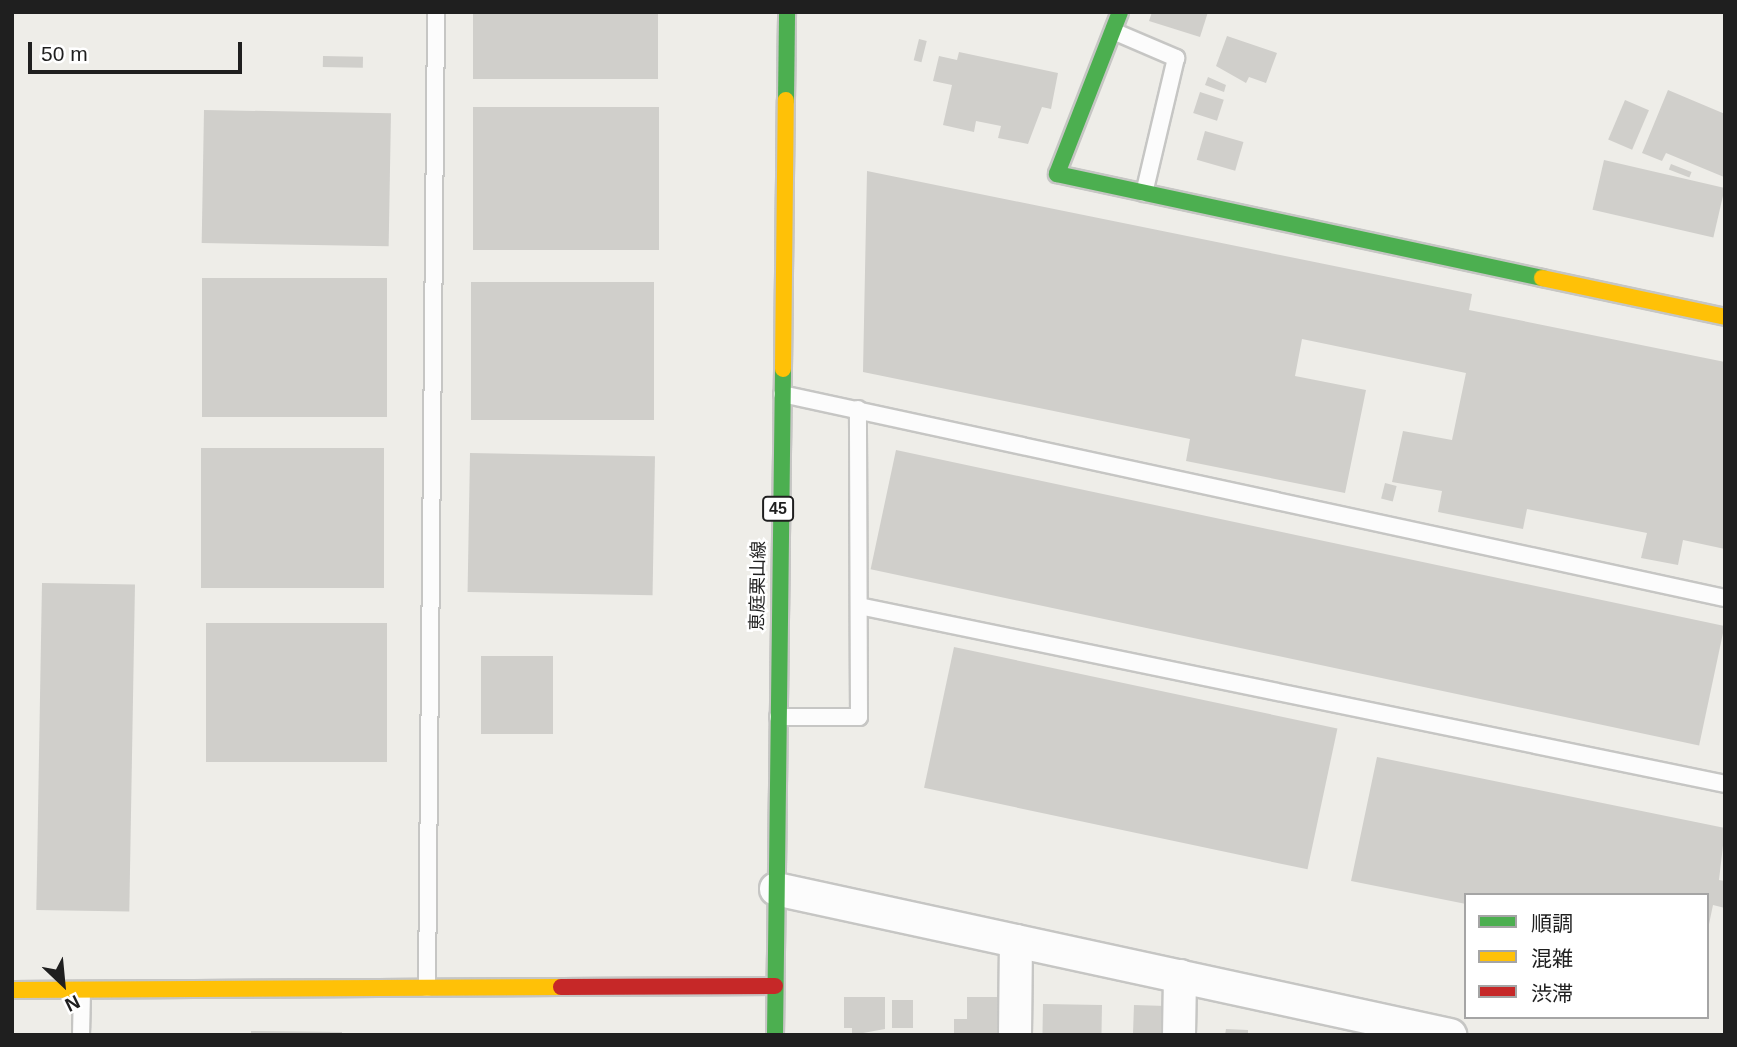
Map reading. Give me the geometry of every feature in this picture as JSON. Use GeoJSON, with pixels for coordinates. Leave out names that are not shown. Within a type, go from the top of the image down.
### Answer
{"type":"FeatureCollection","features":[{"type":"Feature","properties":{"kind":"street","name":"恵庭栗山線"},"geometry":{"type":"LineString","coordinates":[[775,1035],[776,717],[786,12]]}},
{"type":"Feature","properties":{"kind":"street"},"geometry":{"type":"LineString","coordinates":[[1120,12],[1058,174],[1725,317]]}},
{"type":"Feature","properties":{"kind":"street"},"geometry":{"type":"LineString","coordinates":[[776,889],[1180,976],[1341,1024],[1450,1035]]}},
{"type":"Feature","properties":{"kind":"street"},"geometry":{"type":"LineString","coordinates":[[1015,1035],[1016,941]]}},
{"type":"Feature","properties":{"kind":"street"},"geometry":{"type":"LineString","coordinates":[[1180,976],[1180,1035]]}},
{"type":"Feature","properties":{"kind":"street"},"geometry":{"type":"LineString","coordinates":[[12,990],[775,986]]}},
{"type":"Feature","properties":{"kind":"lane"},"geometry":{"type":"LineString","coordinates":[[428,988],[436,12]]}},
{"type":"Feature","properties":{"kind":"lane"},"geometry":{"type":"LineString","coordinates":[[1113,31],[1175,58],[1144,193]]}},
{"type":"Feature","properties":{"kind":"lane"},"geometry":{"type":"LineString","coordinates":[[780,394],[1725,598]]}},
{"type":"Feature","properties":{"kind":"lane"},"geometry":{"type":"LineString","coordinates":[[776,717],[859,718],[858,409]]}},
{"type":"Feature","properties":{"kind":"lane"},"geometry":{"type":"LineString","coordinates":[[859,606],[1725,784]]}},
{"type":"Feature","properties":{"kind":"lane"},"geometry":{"type":"LineString","coordinates":[[81,1035],[82,990]]}},
{"type":"Feature","properties":{"kind":"building"},"geometry":{"type":"Polygon","coordinates":[[[473,12],[658,12],[658,79],[473,79],[473,12]]]}},
{"type":"Feature","properties":{"kind":"building"},"geometry":{"type":"Polygon","coordinates":[[[1152,12],[1208,12],[1200,37],[1149,21],[1152,12]]]}},
{"type":"Feature","properties":{"kind":"building"},"geometry":{"type":"Polygon","coordinates":[[[1227,36],[1277,53],[1266,83],[1249,77],[1246,83],[1216,66],[1227,36]]]}},
{"type":"Feature","properties":{"kind":"building"},"geometry":{"type":"Polygon","coordinates":[[[919,39],[927,41],[921,62],[914,60],[919,39]]]}},
{"type":"Feature","properties":{"kind":"building"},"geometry":{"type":"Polygon","coordinates":[[[959,52],[1058,73],[1051,109],[1042,107],[1028,144],[998,138],[1001,126],[976,121],[974,132],[943,125],[952,85],[933,81],[939,56],[957,60],[959,52]]]}},
{"type":"Feature","properties":{"kind":"building"},"geometry":{"type":"Polygon","coordinates":[[[323,56],[363,57],[363,68],[323,67],[323,56]]]}},
{"type":"Feature","properties":{"kind":"building"},"geometry":{"type":"Polygon","coordinates":[[[1208,77],[1226,85],[1224,92],[1205,85],[1208,77]]]}},
{"type":"Feature","properties":{"kind":"building"},"geometry":{"type":"Polygon","coordinates":[[[1668,90],[1725,114],[1724,177],[1666,153],[1662,161],[1642,153],[1668,90]]]}},
{"type":"Feature","properties":{"kind":"building"},"geometry":{"type":"Polygon","coordinates":[[[1200,92],[1224,100],[1217,121],[1193,113],[1200,92]]]}},
{"type":"Feature","properties":{"kind":"building"},"geometry":{"type":"Polygon","coordinates":[[[1625,100],[1649,110],[1632,150],[1608,140],[1625,100]]]}},
{"type":"Feature","properties":{"kind":"building"},"geometry":{"type":"Polygon","coordinates":[[[473,107],[659,107],[659,250],[473,250],[473,107]]]}},
{"type":"Feature","properties":{"kind":"building"},"geometry":{"type":"Polygon","coordinates":[[[204,110],[391,113],[389,246],[202,243],[204,110]]]}},
{"type":"Feature","properties":{"kind":"building"},"geometry":{"type":"Polygon","coordinates":[[[1205,131],[1243,142],[1235,171],[1197,160],[1205,131]]]}},
{"type":"Feature","properties":{"kind":"building"},"geometry":{"type":"Polygon","coordinates":[[[1604,160],[1725,188],[1713,238],[1593,210],[1604,160]]]}},
{"type":"Feature","properties":{"kind":"building"},"geometry":{"type":"Polygon","coordinates":[[[1671,164],[1692,172],[1689,177],[1669,170],[1671,164]]]}},
{"type":"Feature","properties":{"kind":"building"},"geometry":{"type":"Polygon","coordinates":[[[867,171],[1472,294],[1469,310],[1725,362],[1725,549],[1683,540],[1678,565],[1641,558],[1647,533],[1527,509],[1523,529],[1438,512],[1442,491],[1392,482],[1403,431],[1452,440],[1466,373],[1302,339],[1295,376],[1366,390],[1345,493],[1186,461],[1190,439],[863,372],[867,171]]]}},
{"type":"Feature","properties":{"kind":"building"},"geometry":{"type":"Polygon","coordinates":[[[202,278],[387,278],[387,417],[202,417],[202,278]]]}},
{"type":"Feature","properties":{"kind":"building"},"geometry":{"type":"Polygon","coordinates":[[[471,282],[654,282],[654,420],[471,420],[471,282]]]}},
{"type":"Feature","properties":{"kind":"building"},"geometry":{"type":"Polygon","coordinates":[[[201,448],[384,448],[384,588],[201,588],[201,448]]]}},
{"type":"Feature","properties":{"kind":"building"},"geometry":{"type":"Polygon","coordinates":[[[896,450],[1724,626],[1699,745],[871,569],[896,450]]]}},
{"type":"Feature","properties":{"kind":"building"},"geometry":{"type":"Polygon","coordinates":[[[470,453],[655,456],[653,595],[468,592],[470,453]]]}},
{"type":"Feature","properties":{"kind":"building"},"geometry":{"type":"Polygon","coordinates":[[[1385,483],[1397,486],[1393,501],[1381,499],[1385,483]]]}},
{"type":"Feature","properties":{"kind":"building"},"geometry":{"type":"Polygon","coordinates":[[[42,583],[135,585],[129,912],[36,910],[42,583]]]}},
{"type":"Feature","properties":{"kind":"building"},"geometry":{"type":"Polygon","coordinates":[[[206,623],[387,623],[387,762],[206,762],[206,623]]]}},
{"type":"Feature","properties":{"kind":"building"},"geometry":{"type":"Polygon","coordinates":[[[954,647],[1337,729],[1307,869],[924,788],[954,647]]]}},
{"type":"Feature","properties":{"kind":"building"},"geometry":{"type":"Polygon","coordinates":[[[481,656],[553,656],[553,734],[481,734],[481,656]]]}},
{"type":"Feature","properties":{"kind":"building"},"geometry":{"type":"Polygon","coordinates":[[[1377,757],[1725,828],[1719,880],[1725,881],[1725,908],[1713,905],[1709,924],[1709,893],[1464,893],[1464,904],[1351,881],[1377,757]]]}},
{"type":"Feature","properties":{"kind":"building"},"geometry":{"type":"Polygon","coordinates":[[[844,997],[885,997],[885,1029],[852,1035],[852,1028],[844,1028],[844,997]]]}},
{"type":"Feature","properties":{"kind":"building"},"geometry":{"type":"Polygon","coordinates":[[[967,997],[998,997],[998,1035],[954,1035],[954,1019],[967,1019],[967,997]]]}},
{"type":"Feature","properties":{"kind":"building"},"geometry":{"type":"Polygon","coordinates":[[[892,1000],[913,1000],[913,1028],[892,1028],[892,1000]]]}},
{"type":"Feature","properties":{"kind":"building"},"geometry":{"type":"Polygon","coordinates":[[[1043,1004],[1102,1005],[1101,1035],[1042,1035],[1043,1004]]]}},
{"type":"Feature","properties":{"kind":"building"},"geometry":{"type":"Polygon","coordinates":[[[1134,1005],[1166,1006],[1165,1035],[1133,1035],[1134,1005]]]}},
{"type":"Feature","properties":{"kind":"building"},"geometry":{"type":"Polygon","coordinates":[[[1226,1029],[1248,1030],[1248,1035],[1225,1035],[1226,1029]]]}},
{"type":"Feature","properties":{"kind":"building"},"geometry":{"type":"Polygon","coordinates":[[[251,1031],[342,1032],[342,1035],[251,1035],[251,1031]]]}},
{"type":"Feature","properties":{"kind":"traffic: fast"},"geometry":{"type":"LineString","coordinates":[[786,100],[787,12]]}},
{"type":"Feature","properties":{"kind":"traffic: fast"},"geometry":{"type":"LineString","coordinates":[[1120,12],[1057,174],[1542,278]]}},
{"type":"Feature","properties":{"kind":"traffic: fast"},"geometry":{"type":"LineString","coordinates":[[775,1035],[783,369]]}},
{"type":"Feature","properties":{"kind":"traffic: slow"},"geometry":{"type":"LineString","coordinates":[[783,369],[786,100]]}},
{"type":"Feature","properties":{"kind":"traffic: slow"},"geometry":{"type":"LineString","coordinates":[[1542,278],[1725,317]]}},
{"type":"Feature","properties":{"kind":"traffic: slow"},"geometry":{"type":"LineString","coordinates":[[12,990],[561,987]]}},
{"type":"Feature","properties":{"kind":"traffic: jam"},"geometry":{"type":"LineString","coordinates":[[561,987],[775,986]]}}]}
